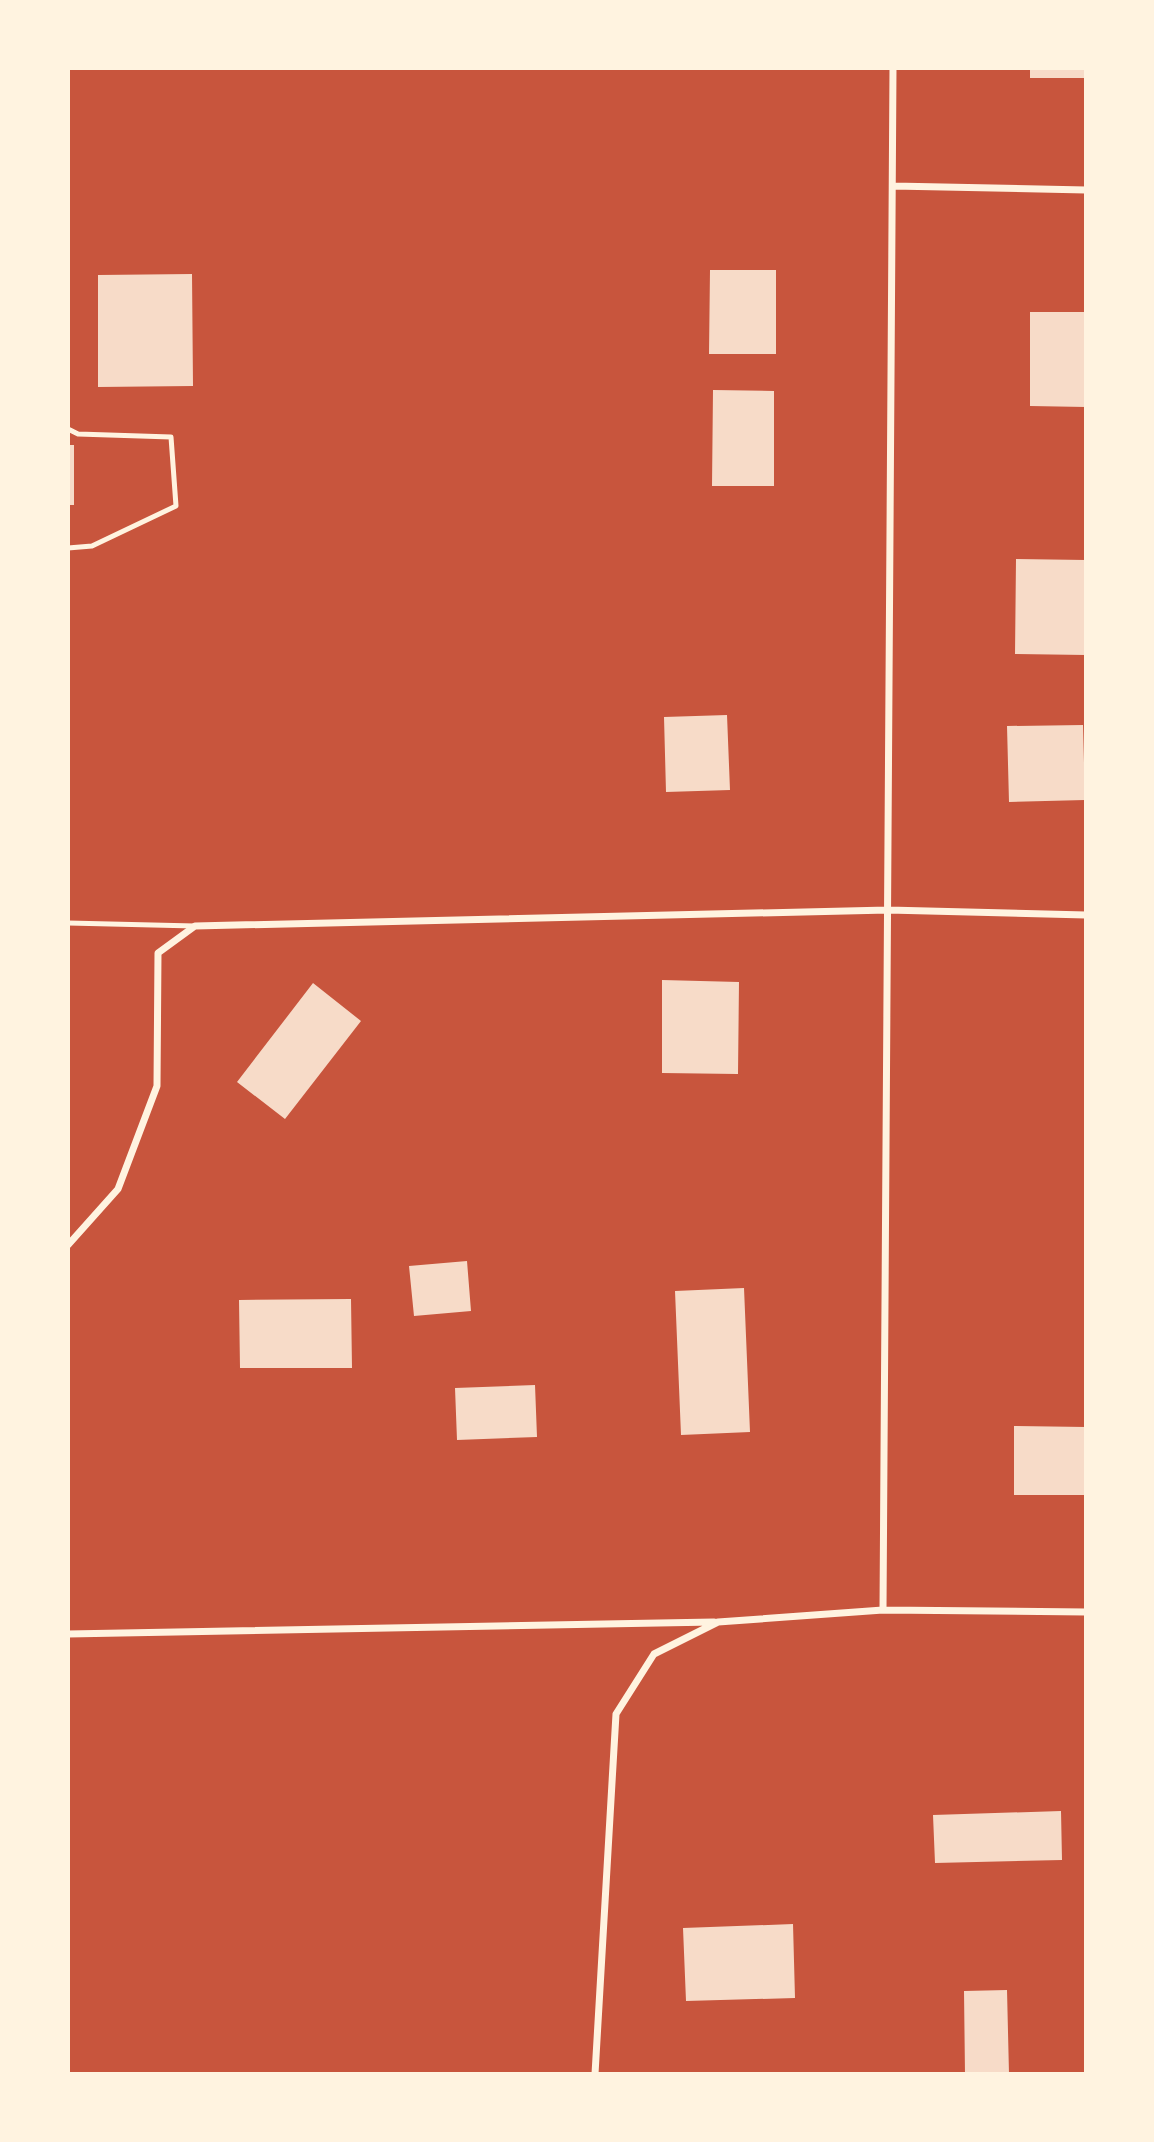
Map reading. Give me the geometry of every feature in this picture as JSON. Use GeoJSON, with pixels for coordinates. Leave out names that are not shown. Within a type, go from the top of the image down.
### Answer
{"type":"FeatureCollection","features":[{"type":"Feature","properties":{"kind":"street"},"geometry":{"type":"LineString","coordinates":[[883,1610],[893,68]]}},
{"type":"Feature","properties":{"kind":"street"},"geometry":{"type":"LineString","coordinates":[[893,186],[1086,190]]}},
{"type":"Feature","properties":{"kind":"street"},"geometry":{"type":"LineString","coordinates":[[68,1245],[118,1189],[157,1086],[158,953],[195,926],[888,911],[1086,915]]}},
{"type":"Feature","properties":{"kind":"street"},"geometry":{"type":"LineString","coordinates":[[68,1634],[718,1622],[883,1610],[1086,1612]]}},
{"type":"Feature","properties":{"kind":"street"},"geometry":{"type":"LineString","coordinates":[[595,2074],[616,1714],[654,1654],[718,1622]]}},
{"type":"Feature","properties":{"kind":"lane"},"geometry":{"type":"LineString","coordinates":[[68,429],[78,434],[171,437],[176,506],[92,546],[68,548]]}},
{"type":"Feature","properties":{"kind":"lane"},"geometry":{"type":"LineString","coordinates":[[68,923],[195,926]]}},
{"type":"Feature","properties":{"kind":"building"},"geometry":{"type":"Polygon","coordinates":[[[1030,68],[1086,68],[1086,78],[1030,78],[1030,68]]]}},
{"type":"Feature","properties":{"kind":"building"},"geometry":{"type":"Polygon","coordinates":[[[710,270],[776,270],[776,354],[709,354],[710,270]]]}},
{"type":"Feature","properties":{"kind":"building"},"geometry":{"type":"Polygon","coordinates":[[[192,274],[193,386],[98,387],[98,275],[192,274]]]}},
{"type":"Feature","properties":{"kind":"building"},"geometry":{"type":"Polygon","coordinates":[[[1030,312],[1086,312],[1086,407],[1030,406],[1030,312]]]}},
{"type":"Feature","properties":{"kind":"building"},"geometry":{"type":"Polygon","coordinates":[[[713,390],[774,391],[774,486],[712,486],[713,390]]]}},
{"type":"Feature","properties":{"kind":"building"},"geometry":{"type":"Polygon","coordinates":[[[68,445],[74,445],[74,505],[68,505],[68,445]]]}},
{"type":"Feature","properties":{"kind":"building"},"geometry":{"type":"Polygon","coordinates":[[[1016,559],[1086,560],[1086,655],[1015,654],[1016,559]]]}},
{"type":"Feature","properties":{"kind":"building"},"geometry":{"type":"Polygon","coordinates":[[[727,715],[730,790],[666,792],[664,717],[727,715]]]}},
{"type":"Feature","properties":{"kind":"building"},"geometry":{"type":"Polygon","coordinates":[[[1083,725],[1085,800],[1009,802],[1007,726],[1083,725]]]}},
{"type":"Feature","properties":{"kind":"building"},"geometry":{"type":"Polygon","coordinates":[[[662,980],[739,982],[738,1074],[662,1073],[662,980]]]}},
{"type":"Feature","properties":{"kind":"building"},"geometry":{"type":"Polygon","coordinates":[[[313,983],[361,1021],[285,1119],[237,1082],[313,983]]]}},
{"type":"Feature","properties":{"kind":"building"},"geometry":{"type":"Polygon","coordinates":[[[467,1261],[471,1311],[414,1316],[409,1266],[467,1261]]]}},
{"type":"Feature","properties":{"kind":"building"},"geometry":{"type":"Polygon","coordinates":[[[744,1288],[750,1432],[681,1435],[675,1291],[744,1288]]]}},
{"type":"Feature","properties":{"kind":"building"},"geometry":{"type":"Polygon","coordinates":[[[351,1299],[352,1368],[240,1368],[239,1300],[351,1299]]]}},
{"type":"Feature","properties":{"kind":"building"},"geometry":{"type":"Polygon","coordinates":[[[535,1385],[537,1437],[457,1440],[455,1388],[535,1385]]]}},
{"type":"Feature","properties":{"kind":"building"},"geometry":{"type":"Polygon","coordinates":[[[1014,1426],[1086,1427],[1086,1495],[1014,1495],[1014,1426]]]}},
{"type":"Feature","properties":{"kind":"building"},"geometry":{"type":"Polygon","coordinates":[[[1061,1811],[1062,1860],[935,1863],[933,1815],[1061,1811]]]}},
{"type":"Feature","properties":{"kind":"building"},"geometry":{"type":"Polygon","coordinates":[[[793,1924],[795,1998],[686,2001],[683,1928],[793,1924]]]}},
{"type":"Feature","properties":{"kind":"building"},"geometry":{"type":"Polygon","coordinates":[[[1007,1990],[1009,2074],[965,2074],[964,1991],[1007,1990]]]}}]}
